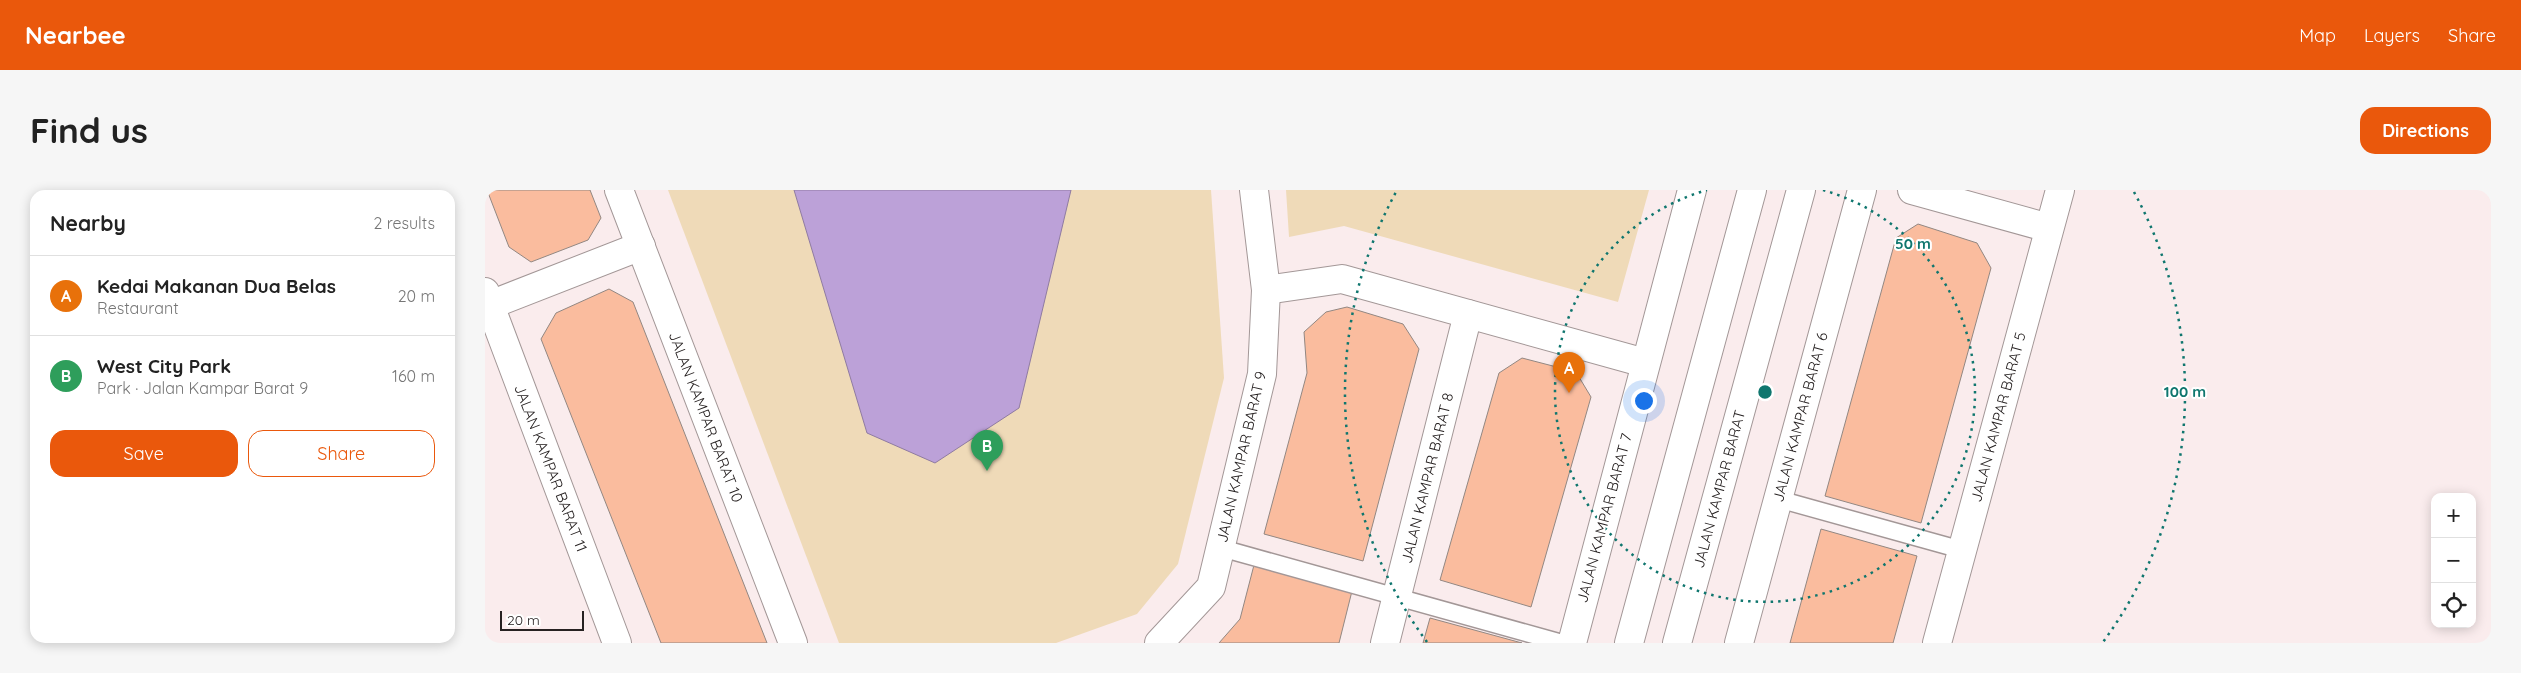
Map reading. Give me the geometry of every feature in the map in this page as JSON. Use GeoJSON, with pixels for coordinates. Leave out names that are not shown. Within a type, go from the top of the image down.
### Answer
{"type":"FeatureCollection","features":[{"type":"Feature","properties":{"kind":"street","name":"JALAN KAMPAR BARAT 10"},"geometry":{"type":"LineString","coordinates":[[619,190],[793,643]]}},
{"type":"Feature","properties":{"kind":"street","name":"JALAN KAMPAR BARAT 9"},"geometry":{"type":"LineString","coordinates":[[1159,643],[1211,587],[1262,374],[1266,290],[1254,190]]}},
{"type":"Feature","properties":{"kind":"street","name":"JALAN KAMPAR BARAT 7"},"geometry":{"type":"LineString","coordinates":[[1572,643],[1692,190]]}},
{"type":"Feature","properties":{"kind":"street"},"geometry":{"type":"LineString","coordinates":[[1629,643],[1752,190]]}},
{"type":"Feature","properties":{"kind":"street","name":"JALAN KAMPAR BARAT"},"geometry":{"type":"LineString","coordinates":[[1677,643],[1801,190]]}},
{"type":"Feature","properties":{"kind":"street","name":"JALAN KAMPAR BARAT 6"},"geometry":{"type":"LineString","coordinates":[[1739,643],[1862,190]]}},
{"type":"Feature","properties":{"kind":"street"},"geometry":{"type":"LineString","coordinates":[[1912,190],[2049,228]]}},
{"type":"Feature","properties":{"kind":"street","name":"JALAN KAMPAR BARAT 5"},"geometry":{"type":"LineString","coordinates":[[1937,643],[2060,190]]}},
{"type":"Feature","properties":{"kind":"street"},"geometry":{"type":"LineString","coordinates":[[487,299],[641,246]]}},
{"type":"Feature","properties":{"kind":"street"},"geometry":{"type":"LineString","coordinates":[[1266,290],[1342,279],[1645,363]]}},
{"type":"Feature","properties":{"kind":"street","name":"JALAN KAMPAR BARAT 11"},"geometry":{"type":"LineString","coordinates":[[487,299],[617,643]]}},
{"type":"Feature","properties":{"kind":"street","name":"JALAN KAMPAR BARAT 8"},"geometry":{"type":"LineString","coordinates":[[1385,643],[1468,314]]}},
{"type":"Feature","properties":{"kind":"lane"},"geometry":{"type":"LineString","coordinates":[[1778,499],[1962,550]]}},
{"type":"Feature","properties":{"kind":"lane"},"geometry":{"type":"LineString","coordinates":[[1221,548],[1562,643]]}},
{"type":"Feature","properties":{"kind":"shaded area"},"geometry":{"type":"Polygon","coordinates":[[[668,190],[1211,190],[1224,378],[1178,564],[1137,614],[1056,643],[839,643],[668,190]]]}},
{"type":"Feature","properties":{"kind":"shaded area"},"geometry":{"type":"Polygon","coordinates":[[[794,190],[1071,190],[1019,408],[935,463],[867,433],[794,190]]]}},
{"type":"Feature","properties":{"kind":"shaded area"},"geometry":{"type":"Polygon","coordinates":[[[1286,190],[1649,190],[1618,302],[1344,226],[1289,237],[1286,190]]]}},
{"type":"Feature","properties":{"kind":"building"},"geometry":{"type":"Polygon","coordinates":[[[487,190],[590,190],[601,218],[588,240],[531,262],[509,247],[487,190]]]}},
{"type":"Feature","properties":{"kind":"building"},"geometry":{"type":"Polygon","coordinates":[[[1918,224],[1977,243],[1991,268],[1921,523],[1825,496],[1896,238],[1918,224]]]}},
{"type":"Feature","properties":{"kind":"building"},"geometry":{"type":"Polygon","coordinates":[[[609,289],[633,302],[767,643],[661,643],[541,339],[556,313],[609,289]]]}},
{"type":"Feature","properties":{"kind":"building"},"geometry":{"type":"Polygon","coordinates":[[[1347,307],[1403,324],[1419,349],[1363,561],[1264,534],[1307,373],[1304,332],[1326,312],[1347,307]]]}},
{"type":"Feature","properties":{"kind":"building"},"geometry":{"type":"Polygon","coordinates":[[[1522,358],[1576,372],[1591,397],[1531,607],[1440,580],[1499,373],[1522,358]]]}},
{"type":"Feature","properties":{"kind":"building"},"geometry":{"type":"Polygon","coordinates":[[[1821,529],[1917,556],[1893,643],[1790,643],[1821,529]]]}},
{"type":"Feature","properties":{"kind":"building"},"geometry":{"type":"Polygon","coordinates":[[[1254,565],[1352,591],[1339,643],[1219,643],[1240,619],[1254,565]]]}},
{"type":"Feature","properties":{"kind":"building"},"geometry":{"type":"Polygon","coordinates":[[[1430,618],[1522,643],[1423,643],[1430,618]]]}},
{"type":"Feature","properties":{"kind":"place","name":"Kedai Makanan Dua Belas"},"geometry":{"type":"Point","coordinates":[1569,393]}},
{"type":"Feature","properties":{"kind":"place","name":"West City Park"},"geometry":{"type":"Point","coordinates":[987,471]}}]}
